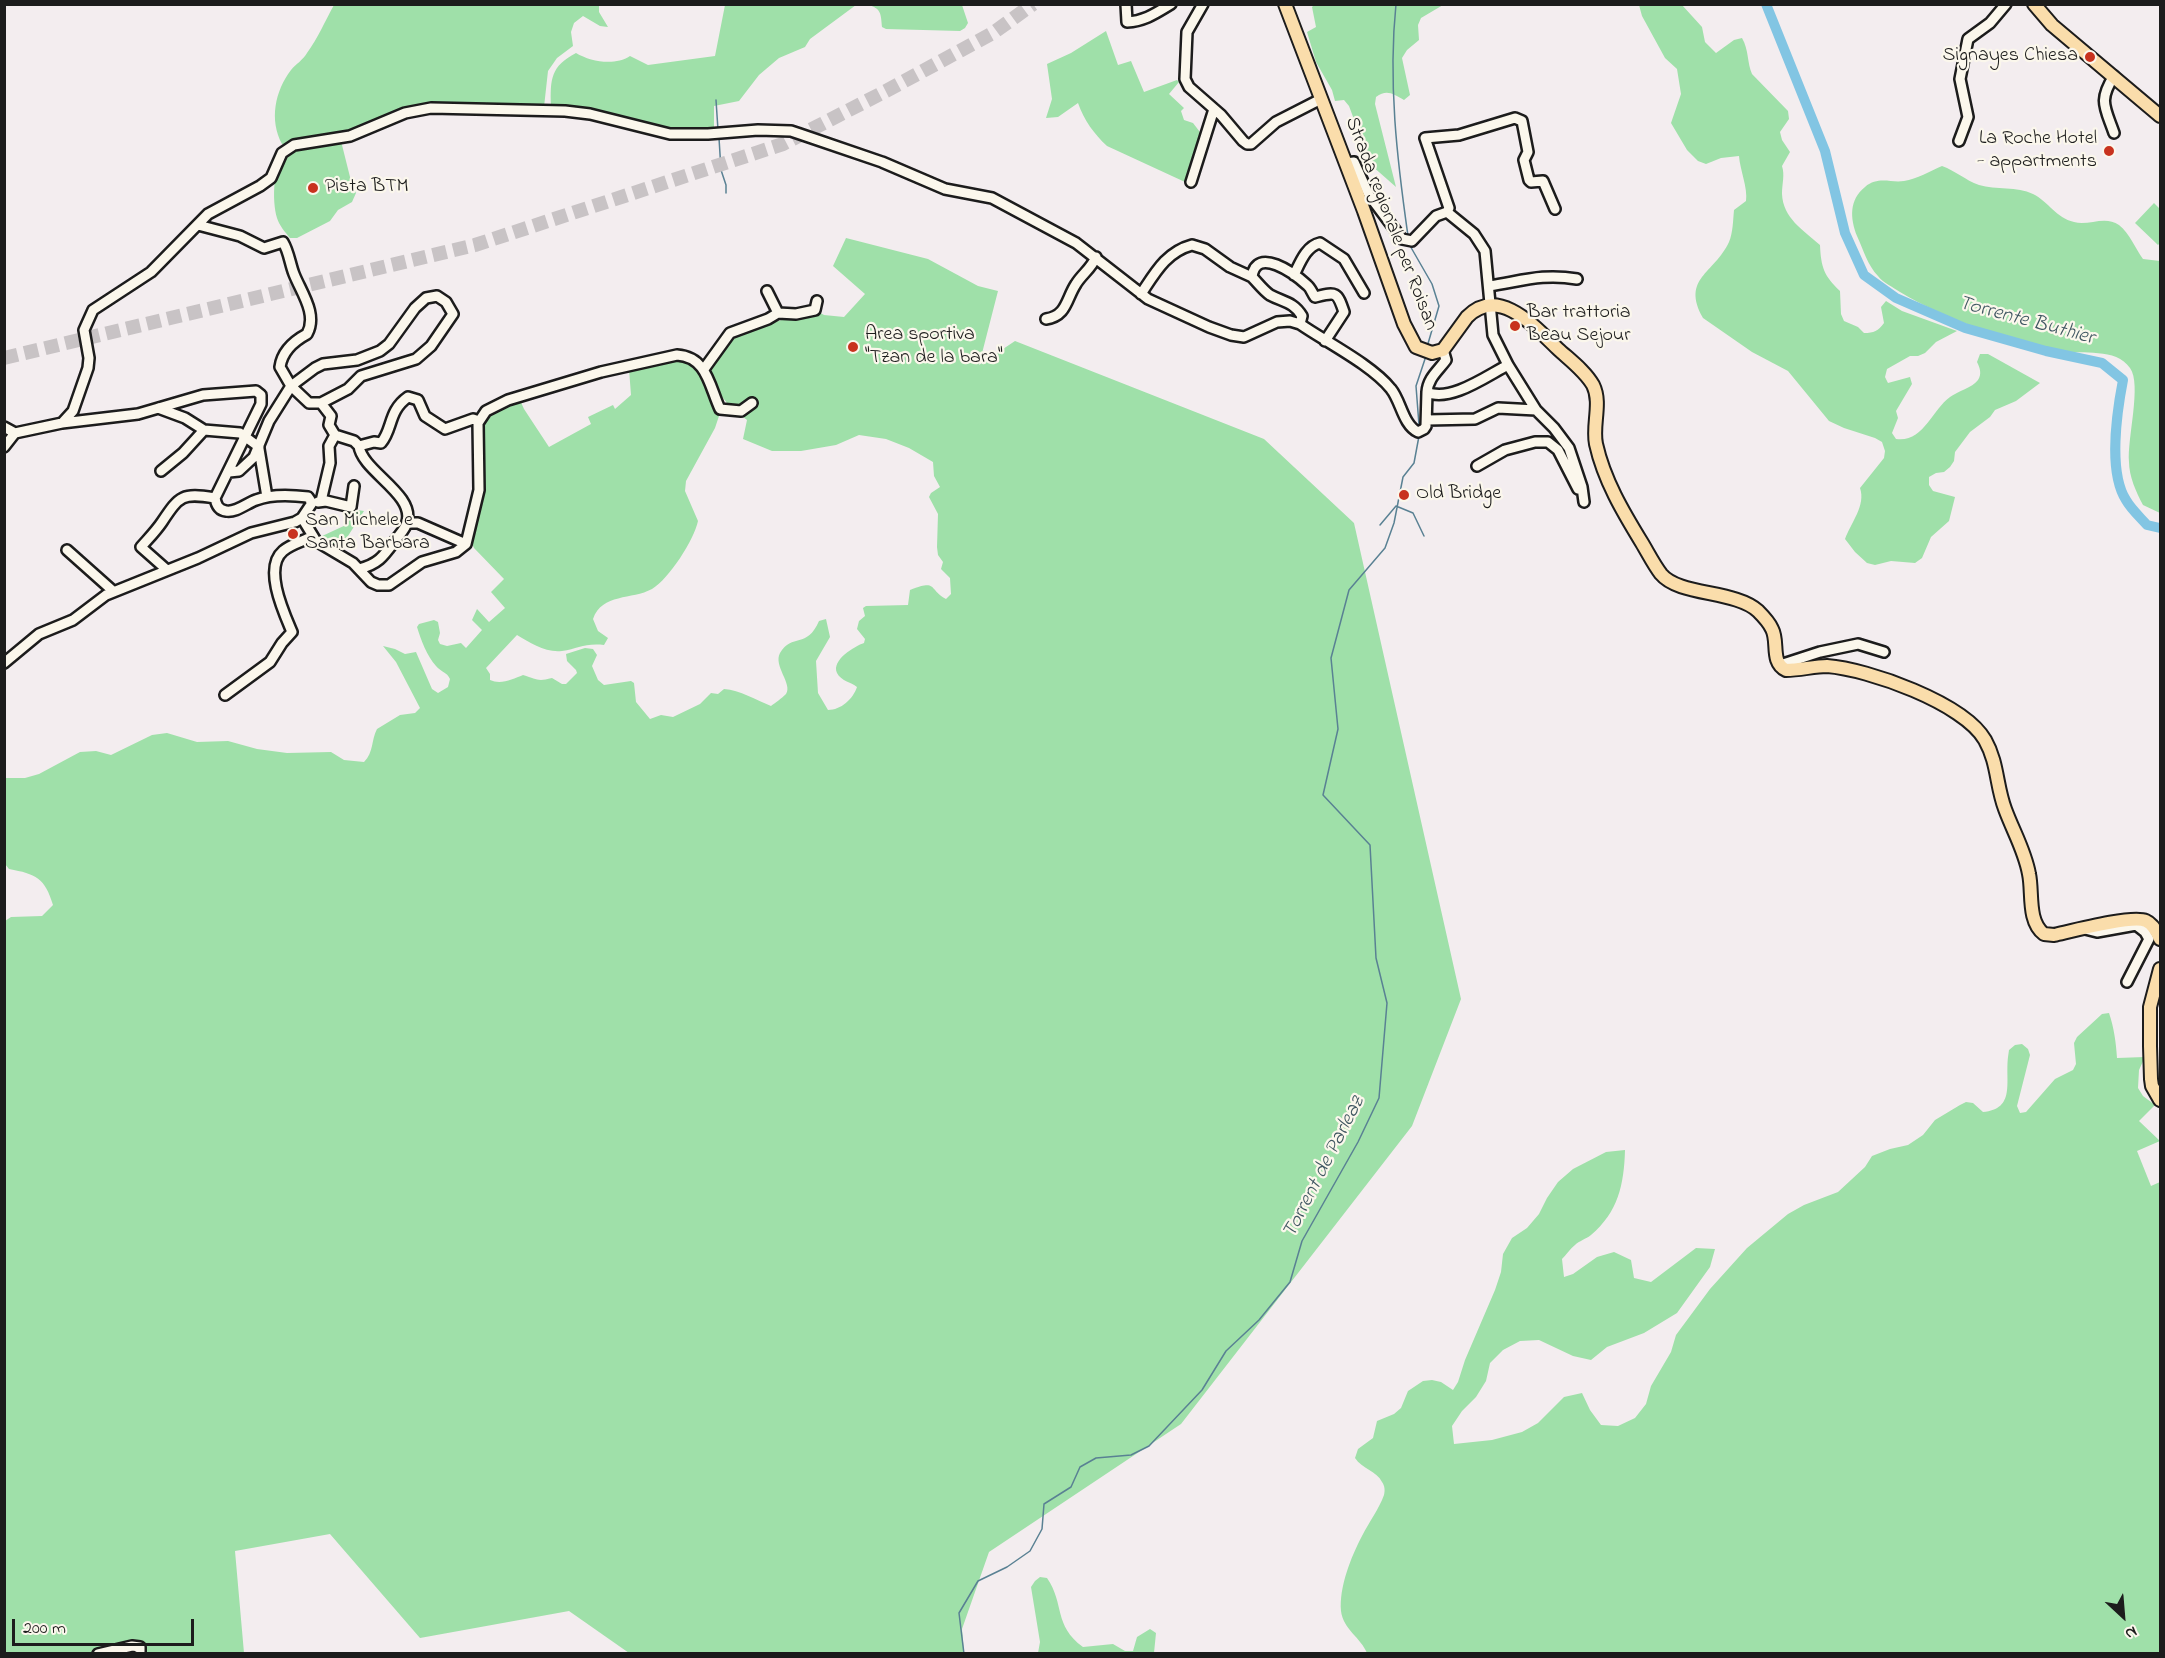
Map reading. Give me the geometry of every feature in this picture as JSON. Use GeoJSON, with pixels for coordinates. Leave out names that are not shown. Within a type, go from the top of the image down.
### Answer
{"type":"FeatureCollection","features":[{"type":"Feature","properties":{"kind":"main road","name":"Strada regionale per Roisan"},"geometry":{"type":"LineString","coordinates":[[1286,4],[1411,340],[1419,349],[1426,352],[1443,350],[1471,313],[1491,306]]}},
{"type":"Feature","properties":{"kind":"main road"},"geometry":{"type":"LineString","coordinates":[[2034,4],[2052,25],[2160,116]]}},
{"type":"Feature","properties":{"kind":"main road"},"geometry":{"type":"LineString","coordinates":[[1491,306],[1503,307],[1524,317],[1589,379],[1596,395],[1596,441],[1605,474],[1626,517],[1660,572],[1668,580],[1746,603],[1757,610],[1773,628],[1776,657],[1780,665],[1786,669],[1824,666],[1864,672],[1911,688],[1971,723],[1991,750],[2003,801],[2026,859],[2034,922],[2039,931],[2048,935],[2140,919],[2151,924],[2160,939]]}},
{"type":"Feature","properties":{"kind":"main road"},"geometry":{"type":"LineString","coordinates":[[2160,969],[2150,1007],[2151,1078],[2152,1086],[2160,1100]]}},
{"type":"Feature","properties":{"kind":"street"},"geometry":{"type":"LineString","coordinates":[[1126,4],[1127,22],[1140,21],[1171,4]]}},
{"type":"Feature","properties":{"kind":"street"},"geometry":{"type":"LineString","coordinates":[[1203,4],[1187,32],[1185,80],[1189,87],[1214,109],[1247,144],[1251,144],[1276,122],[1321,99]]}},
{"type":"Feature","properties":{"kind":"street"},"geometry":{"type":"LineString","coordinates":[[1959,141],[1968,117],[1960,79],[1968,39],[1990,23],[2006,4]]}},
{"type":"Feature","properties":{"kind":"street"},"geometry":{"type":"LineString","coordinates":[[2114,76],[2106,89],[2103,102],[2114,133]]}},
{"type":"Feature","properties":{"kind":"street"},"geometry":{"type":"LineString","coordinates":[[62,423],[73,411],[86,377],[89,358],[84,330],[93,310],[151,272],[215,209],[260,186],[271,177],[282,153],[294,145],[350,136],[405,113],[431,108],[549,110],[590,114],[670,134],[758,130],[791,131],[882,162],[945,189],[992,198],[1076,243],[1139,292],[1209,327],[1236,336],[1250,336],[1283,321],[1300,324],[1384,381],[1392,390],[1414,430],[1418,432],[1424,429],[1427,420],[1427,392],[1430,379],[1446,360],[1443,350]]}},
{"type":"Feature","properties":{"kind":"street"},"geometry":{"type":"LineString","coordinates":[[1191,182],[1214,109]]}},
{"type":"Feature","properties":{"kind":"street"},"geometry":{"type":"LineString","coordinates":[[1447,212],[1449,208],[1425,138],[1459,135],[1515,118],[1522,121],[1528,152],[1524,160],[1529,180],[1531,182],[1543,181],[1555,209]]}},
{"type":"Feature","properties":{"kind":"street"},"geometry":{"type":"LineString","coordinates":[[1346,163],[1354,162],[1369,195],[1400,237],[1409,241],[1436,216],[1447,212]]}},
{"type":"Feature","properties":{"kind":"street"},"geometry":{"type":"LineString","coordinates":[[1447,212],[1480,241],[1486,258],[1493,335],[1508,365],[1536,410],[1554,428],[1571,453],[1582,487],[1584,502],[1558,450],[1548,442],[1535,442],[1505,450],[1477,466]]}},
{"type":"Feature","properties":{"kind":"street"},"geometry":{"type":"LineString","coordinates":[[198,225],[240,236],[264,248],[283,242],[293,273],[308,304],[311,320],[307,334],[293,343],[281,361],[280,368],[291,386],[309,403],[321,403],[348,388],[361,376],[416,359],[425,353],[453,314],[446,302],[437,296],[426,298],[380,351],[357,360],[323,364],[291,386],[269,421],[254,457],[244,468],[236,472],[229,472]]}},
{"type":"Feature","properties":{"kind":"street"},"geometry":{"type":"LineString","coordinates":[[1294,275],[1306,252],[1314,244],[1320,243],[1344,259],[1364,293]]}},
{"type":"Feature","properties":{"kind":"street"},"geometry":{"type":"LineString","coordinates":[[1139,292],[1162,262],[1173,253],[1192,245],[1204,249],[1230,267],[1252,277],[1269,294],[1297,308],[1302,316],[1300,324]]}},
{"type":"Feature","properties":{"kind":"street"},"geometry":{"type":"LineString","coordinates":[[1046,319],[1060,314],[1065,308],[1075,285],[1092,266],[1096,257]]}},
{"type":"Feature","properties":{"kind":"street"},"geometry":{"type":"LineString","coordinates":[[1252,277],[1254,269],[1262,263],[1269,262],[1294,275],[1308,286],[1315,297],[1335,294],[1340,299],[1344,312],[1325,341]]}},
{"type":"Feature","properties":{"kind":"street"},"geometry":{"type":"LineString","coordinates":[[1489,286],[1540,276],[1557,275],[1577,279]]}},
{"type":"Feature","properties":{"kind":"street"},"geometry":{"type":"LineString","coordinates":[[767,291],[778,313]]}},
{"type":"Feature","properties":{"kind":"street"},"geometry":{"type":"LineString","coordinates":[[704,369],[730,333],[778,313],[796,314],[815,310],[817,301]]}},
{"type":"Feature","properties":{"kind":"street"},"geometry":{"type":"LineString","coordinates":[[302,518],[320,544],[353,563],[370,582],[389,585],[422,562],[456,552],[466,544],[479,490],[479,420],[486,411],[508,400],[601,372],[666,356],[688,356],[704,369],[720,408],[741,411],[752,403]]}},
{"type":"Feature","properties":{"kind":"street"},"geometry":{"type":"LineString","coordinates":[[1427,392],[1439,396],[1453,393],[1508,365]]}},
{"type":"Feature","properties":{"kind":"street"},"geometry":{"type":"LineString","coordinates":[[4,447],[15,433],[62,423],[121,417],[202,395],[256,391],[261,395],[262,401],[215,498]]}},
{"type":"Feature","properties":{"kind":"street"},"geometry":{"type":"LineString","coordinates":[[359,446],[382,442],[391,416],[408,397],[418,400],[425,416],[445,429],[473,419],[479,420]]}},
{"type":"Feature","properties":{"kind":"street"},"geometry":{"type":"LineString","coordinates":[[321,403],[331,416],[329,425],[335,435],[354,441],[359,446],[364,458],[402,500],[406,509],[407,523],[379,561],[372,567],[359,569]]}},
{"type":"Feature","properties":{"kind":"street"},"geometry":{"type":"LineString","coordinates":[[158,408],[185,418],[204,430],[234,432],[259,447],[267,498]]}},
{"type":"Feature","properties":{"kind":"street"},"geometry":{"type":"LineString","coordinates":[[1427,420],[1475,419],[1498,408],[1536,410]]}},
{"type":"Feature","properties":{"kind":"street"},"geometry":{"type":"LineString","coordinates":[[4,427],[15,433]]}},
{"type":"Feature","properties":{"kind":"street"},"geometry":{"type":"LineString","coordinates":[[161,471],[183,453],[204,430]]}},
{"type":"Feature","properties":{"kind":"street"},"geometry":{"type":"LineString","coordinates":[[4,663],[39,634],[73,620],[105,595],[198,558],[251,532],[296,522],[302,518],[316,502],[330,463],[329,446],[335,435]]}},
{"type":"Feature","properties":{"kind":"street"},"geometry":{"type":"LineString","coordinates":[[215,498],[220,509],[229,512],[258,499],[297,496],[308,497],[316,502],[351,507],[354,486]]}},
{"type":"Feature","properties":{"kind":"street"},"geometry":{"type":"LineString","coordinates":[[167,570],[141,547],[161,524],[176,501],[188,496],[215,498]]}},
{"type":"Feature","properties":{"kind":"street"},"geometry":{"type":"LineString","coordinates":[[407,523],[418,523],[466,544]]}},
{"type":"Feature","properties":{"kind":"street"},"geometry":{"type":"LineString","coordinates":[[225,695],[270,662],[292,632],[275,587],[276,564],[284,550],[313,536]]}},
{"type":"Feature","properties":{"kind":"street"},"geometry":{"type":"LineString","coordinates":[[67,550],[114,591]]}},
{"type":"Feature","properties":{"kind":"street"},"geometry":{"type":"LineString","coordinates":[[1780,665],[1812,654],[1858,644],[1884,652]]}},
{"type":"Feature","properties":{"kind":"street"},"geometry":{"type":"LineString","coordinates":[[2084,928],[2097,932],[2136,925],[2145,932],[2149,939],[2148,943],[2127,982]]}},
{"type":"Feature","properties":{"kind":"street"},"geometry":{"type":"LineString","coordinates":[[98,1653],[132,1646],[140,1647],[140,1653]]}},
{"type":"Feature","properties":{"kind":"green space"},"geometry":{"type":"Polygon","coordinates":[[[334,5],[599,5],[599,12],[608,27],[600,26],[583,16],[574,23],[571,32],[573,46],[557,58],[548,71],[544,107],[441,105],[350,133],[282,144],[275,116],[281,87],[291,70],[304,58],[334,5]]]}},
{"type":"Feature","properties":{"kind":"green space"},"geometry":{"type":"Polygon","coordinates":[[[725,5],[856,5],[810,39],[805,47],[779,58],[759,75],[739,101],[714,106],[714,131],[681,132],[551,106],[554,74],[561,63],[576,53],[603,62],[617,61],[630,56],[648,65],[715,56],[725,5]]]}},
{"type":"Feature","properties":{"kind":"green space"},"geometry":{"type":"Polygon","coordinates":[[[868,5],[962,5],[968,23],[960,31],[886,29],[882,27],[878,10],[868,5]]]}},
{"type":"Feature","properties":{"kind":"green space"},"geometry":{"type":"Polygon","coordinates":[[[1314,5],[1443,5],[1421,18],[1418,25],[1419,40],[1407,50],[1402,58],[1410,95],[1404,100],[1387,93],[1376,97],[1375,104],[1396,187],[1371,165],[1349,106],[1344,100],[1335,101],[1332,90],[1316,62],[1307,32],[1316,27],[1312,7],[1314,5]]]}},
{"type":"Feature","properties":{"kind":"green space"},"geometry":{"type":"Polygon","coordinates":[[[1639,5],[1682,5],[1702,27],[1705,42],[1716,53],[1734,40],[1742,38],[1752,74],[1788,111],[1789,119],[1780,132],[1790,152],[1782,166],[1783,202],[1795,223],[1820,245],[1824,271],[1840,291],[1841,314],[1844,321],[1858,327],[1864,333],[1876,331],[1884,323],[1881,307],[1886,301],[1902,311],[1957,331],[1936,342],[1925,353],[1910,356],[1887,369],[1885,377],[1888,383],[1910,377],[1912,384],[1896,411],[1898,418],[1892,433],[1896,439],[1905,439],[1920,431],[1950,397],[1978,380],[1980,369],[1977,362],[1980,354],[1988,354],[2040,383],[2016,401],[1995,410],[1990,417],[1970,432],[1955,452],[1954,461],[1950,467],[1944,472],[1929,477],[1929,485],[1933,491],[1955,497],[1949,521],[1931,537],[1922,558],[1915,563],[1891,561],[1875,565],[1867,563],[1845,539],[1861,501],[1860,488],[1884,458],[1885,451],[1882,442],[1829,421],[1788,371],[1752,352],[1703,318],[1697,305],[1698,285],[1729,242],[1734,210],[1746,201],[1745,185],[1739,156],[1721,158],[1706,164],[1698,161],[1687,150],[1671,123],[1681,94],[1677,69],[1665,58],[1642,16],[1639,5]]]}},
{"type":"Feature","properties":{"kind":"green space"},"geometry":{"type":"Polygon","coordinates":[[[1106,31],[1118,65],[1131,61],[1144,92],[1177,80],[1179,82],[1169,94],[1184,108],[1181,111],[1184,120],[1193,123],[1203,136],[1191,178],[1185,182],[1107,146],[1090,126],[1078,103],[1058,117],[1046,118],[1052,99],[1047,64],[1071,53],[1106,31]]]}},
{"type":"Feature","properties":{"kind":"green space","name":"Pista BTM"},"geometry":{"type":"Polygon","coordinates":[[[341,141],[356,193],[352,202],[338,210],[330,221],[297,238],[290,238],[279,223],[275,211],[276,173],[283,156],[293,149],[306,145],[341,141]]]}},
{"type":"Feature","properties":{"kind":"green space"},"geometry":{"type":"Polygon","coordinates":[[[1942,166],[1979,185],[2020,190],[2033,194],[2057,213],[2074,222],[2114,222],[2126,233],[2143,259],[2160,261],[2160,513],[2143,505],[2130,473],[2129,452],[2135,386],[2130,368],[2124,361],[2108,354],[2070,352],[2041,347],[1978,328],[1918,302],[1883,281],[1874,272],[1853,223],[1852,210],[1856,198],[1865,187],[1875,182],[1909,180],[1942,166]]]}},
{"type":"Feature","properties":{"kind":"green space"},"geometry":{"type":"Polygon","coordinates":[[[2154,203],[2160,209],[2160,243],[2158,245],[2135,223],[2154,203]]]}},
{"type":"Feature","properties":{"kind":"green space"},"geometry":{"type":"Polygon","coordinates":[[[846,238],[928,259],[978,286],[998,291],[979,365],[1015,341],[1264,439],[1354,523],[1461,999],[1412,1126],[1181,1424],[989,1552],[962,1629],[964,1653],[629,1653],[569,1611],[420,1638],[330,1534],[235,1551],[244,1653],[5,1653],[5,921],[11,917],[42,916],[53,905],[43,883],[33,875],[9,869],[5,864],[5,778],[25,778],[39,774],[80,752],[96,751],[111,755],[152,735],[167,733],[197,742],[228,741],[257,749],[287,753],[331,752],[344,760],[364,762],[377,729],[400,715],[415,713],[420,708],[396,662],[383,646],[405,654],[416,652],[432,689],[438,693],[448,687],[450,679],[430,658],[417,627],[419,624],[434,620],[438,622],[440,644],[447,646],[461,643],[466,648],[482,630],[472,620],[477,609],[489,622],[505,608],[491,592],[504,579],[474,548],[471,541],[483,418],[519,398],[549,447],[591,424],[588,417],[613,405],[615,409],[631,395],[629,369],[670,358],[685,360],[699,370],[720,413],[715,428],[686,481],[685,491],[698,521],[686,548],[666,577],[652,589],[610,601],[597,611],[593,619],[598,631],[608,638],[604,645],[556,651],[538,647],[517,635],[486,668],[490,674],[490,680],[503,682],[523,675],[540,680],[552,678],[566,684],[577,673],[567,661],[566,654],[585,648],[593,649],[597,655],[592,666],[598,680],[604,685],[631,681],[634,683],[636,702],[650,719],[661,715],[673,717],[700,704],[711,693],[718,694],[724,689],[742,693],[771,706],[786,694],[787,690],[779,663],[780,653],[789,644],[810,635],[819,621],[826,619],[830,637],[816,661],[818,693],[828,710],[842,706],[857,687],[841,678],[837,673],[837,663],[845,654],[864,643],[865,639],[857,629],[859,621],[865,616],[863,608],[908,605],[910,590],[925,585],[932,587],[946,599],[951,594],[950,578],[941,569],[943,562],[938,555],[938,514],[929,497],[940,487],[934,476],[933,462],[909,448],[886,439],[859,435],[836,445],[801,451],[772,451],[743,439],[747,420],[722,397],[710,366],[730,336],[817,311],[824,315],[844,317],[865,294],[833,266],[846,238]]]}},
{"type":"Feature","properties":{"kind":"green space"},"geometry":{"type":"Polygon","coordinates":[[[343,508],[364,511],[339,550],[320,537],[348,524],[343,508]]]}},
{"type":"Feature","properties":{"kind":"green space"},"geometry":{"type":"Polygon","coordinates":[[[2109,1013],[2117,1058],[2145,1057],[2139,1070],[2138,1088],[2143,1096],[2155,1105],[2139,1121],[2160,1141],[2137,1151],[2151,1186],[2160,1182],[2160,1653],[1367,1653],[1342,1617],[1342,1592],[1354,1553],[1385,1490],[1380,1478],[1355,1458],[1358,1449],[1373,1438],[1377,1421],[1394,1414],[1401,1408],[1408,1391],[1423,1381],[1441,1382],[1453,1390],[1495,1290],[1501,1272],[1503,1254],[1512,1238],[1527,1228],[1539,1214],[1558,1182],[1573,1169],[1606,1152],[1625,1150],[1618,1197],[1608,1217],[1600,1226],[1571,1248],[1562,1259],[1564,1277],[1573,1274],[1597,1257],[1614,1252],[1631,1260],[1634,1278],[1651,1282],[1696,1248],[1715,1249],[1710,1267],[1677,1313],[1644,1333],[1607,1347],[1591,1360],[1573,1356],[1539,1340],[1520,1341],[1503,1350],[1490,1363],[1486,1381],[1476,1397],[1462,1411],[1452,1426],[1454,1444],[1492,1440],[1522,1432],[1538,1423],[1564,1397],[1582,1393],[1590,1410],[1601,1425],[1618,1426],[1635,1418],[1646,1404],[1651,1386],[1671,1352],[1676,1335],[1710,1289],[1747,1248],[1788,1214],[1838,1192],[1865,1167],[1872,1156],[1908,1145],[1923,1135],[1935,1120],[1960,1105],[1966,1102],[1973,1103],[1983,1112],[2000,1106],[2007,1093],[2009,1050],[2015,1045],[2022,1044],[2028,1049],[2030,1055],[2017,1106],[2020,1113],[2026,1112],[2055,1079],[2073,1070],[2076,1064],[2074,1043],[2077,1037],[2102,1014],[2109,1013]]]}},
{"type":"Feature","properties":{"kind":"green space"},"geometry":{"type":"Polygon","coordinates":[[[1040,1577],[1047,1578],[1067,1631],[1083,1647],[1113,1644],[1125,1651],[1133,1651],[1137,1637],[1150,1629],[1156,1633],[1154,1653],[1038,1653],[1040,1642],[1031,1587],[1040,1577]]]}},
{"type":"Feature","properties":{"kind":"waterway","name":"Torrent de Parleaz"},"geometry":{"type":"LineString","coordinates":[[1396,4],[1393,91],[1400,178],[1408,236]]}},
{"type":"Feature","properties":{"kind":"waterway","name":"Torrente Buthier"},"geometry":{"type":"LineString","coordinates":[[1766,4],[1825,151],[1845,233],[1864,275],[1896,298],[1965,328],[2046,351],[2102,363],[2123,380],[2116,441],[2117,474],[2120,488],[2133,510],[2147,525],[2160,528]]}},
{"type":"Feature","properties":{"kind":"waterway"},"geometry":{"type":"LineString","coordinates":[[716,100],[718,130]]}},
{"type":"Feature","properties":{"kind":"waterway"},"geometry":{"type":"LineString","coordinates":[[719,138],[721,170],[726,193]]}},
{"type":"Feature","properties":{"kind":"waterway","name":"Torrent de Parleaz"},"geometry":{"type":"LineString","coordinates":[[1409,244],[1432,284],[1439,306],[1427,347]]}},
{"type":"Feature","properties":{"kind":"waterway","name":"Torrent de Parleaz"},"geometry":{"type":"LineString","coordinates":[[1419,425],[1416,386],[1426,356]]}},
{"type":"Feature","properties":{"kind":"waterway","name":"Torrent de Parleaz"},"geometry":{"type":"LineString","coordinates":[[964,1654],[959,1613],[978,1581],[1007,1567],[1030,1551],[1042,1529],[1044,1504],[1071,1487],[1080,1467],[1096,1458],[1131,1455],[1149,1446],[1202,1390],[1226,1351],[1259,1320],[1290,1282],[1302,1241],[1358,1142],[1379,1098],[1387,1003],[1376,958],[1370,845],[1323,795],[1338,729],[1331,658],[1349,590],[1385,548],[1394,523],[1403,477],[1414,463],[1419,436]]}},
{"type":"Feature","properties":{"kind":"waterway"},"geometry":{"type":"LineString","coordinates":[[1380,525],[1396,506],[1413,513],[1424,536]]}},
{"type":"Feature","properties":{"kind":"tunnel"},"geometry":{"type":"LineString","coordinates":[[4,358],[475,245],[783,144],[993,33],[1033,4]]}},
{"type":"Feature","properties":{"kind":"place","name":"Signayes Chiesa"},"geometry":{"type":"Point","coordinates":[2090,57]}},
{"type":"Feature","properties":{"kind":"place","name":"La Roche Hotel - appartments"},"geometry":{"type":"Point","coordinates":[2109,151]}},
{"type":"Feature","properties":{"kind":"place","name":"Pista BTM"},"geometry":{"type":"Point","coordinates":[313,188]}},
{"type":"Feature","properties":{"kind":"place","name":"Bar trattoria Beau Sejour"},"geometry":{"type":"Point","coordinates":[1515,326]}},
{"type":"Feature","properties":{"kind":"place","name":"Area sportiva \"Tzan de la bara\""},"geometry":{"type":"Point","coordinates":[853,347]}},
{"type":"Feature","properties":{"kind":"place","name":"Old Bridge"},"geometry":{"type":"Point","coordinates":[1404,495]}},
{"type":"Feature","properties":{"kind":"place","name":"San Michele e Santa Barbara"},"geometry":{"type":"Point","coordinates":[293,534]}}]}
